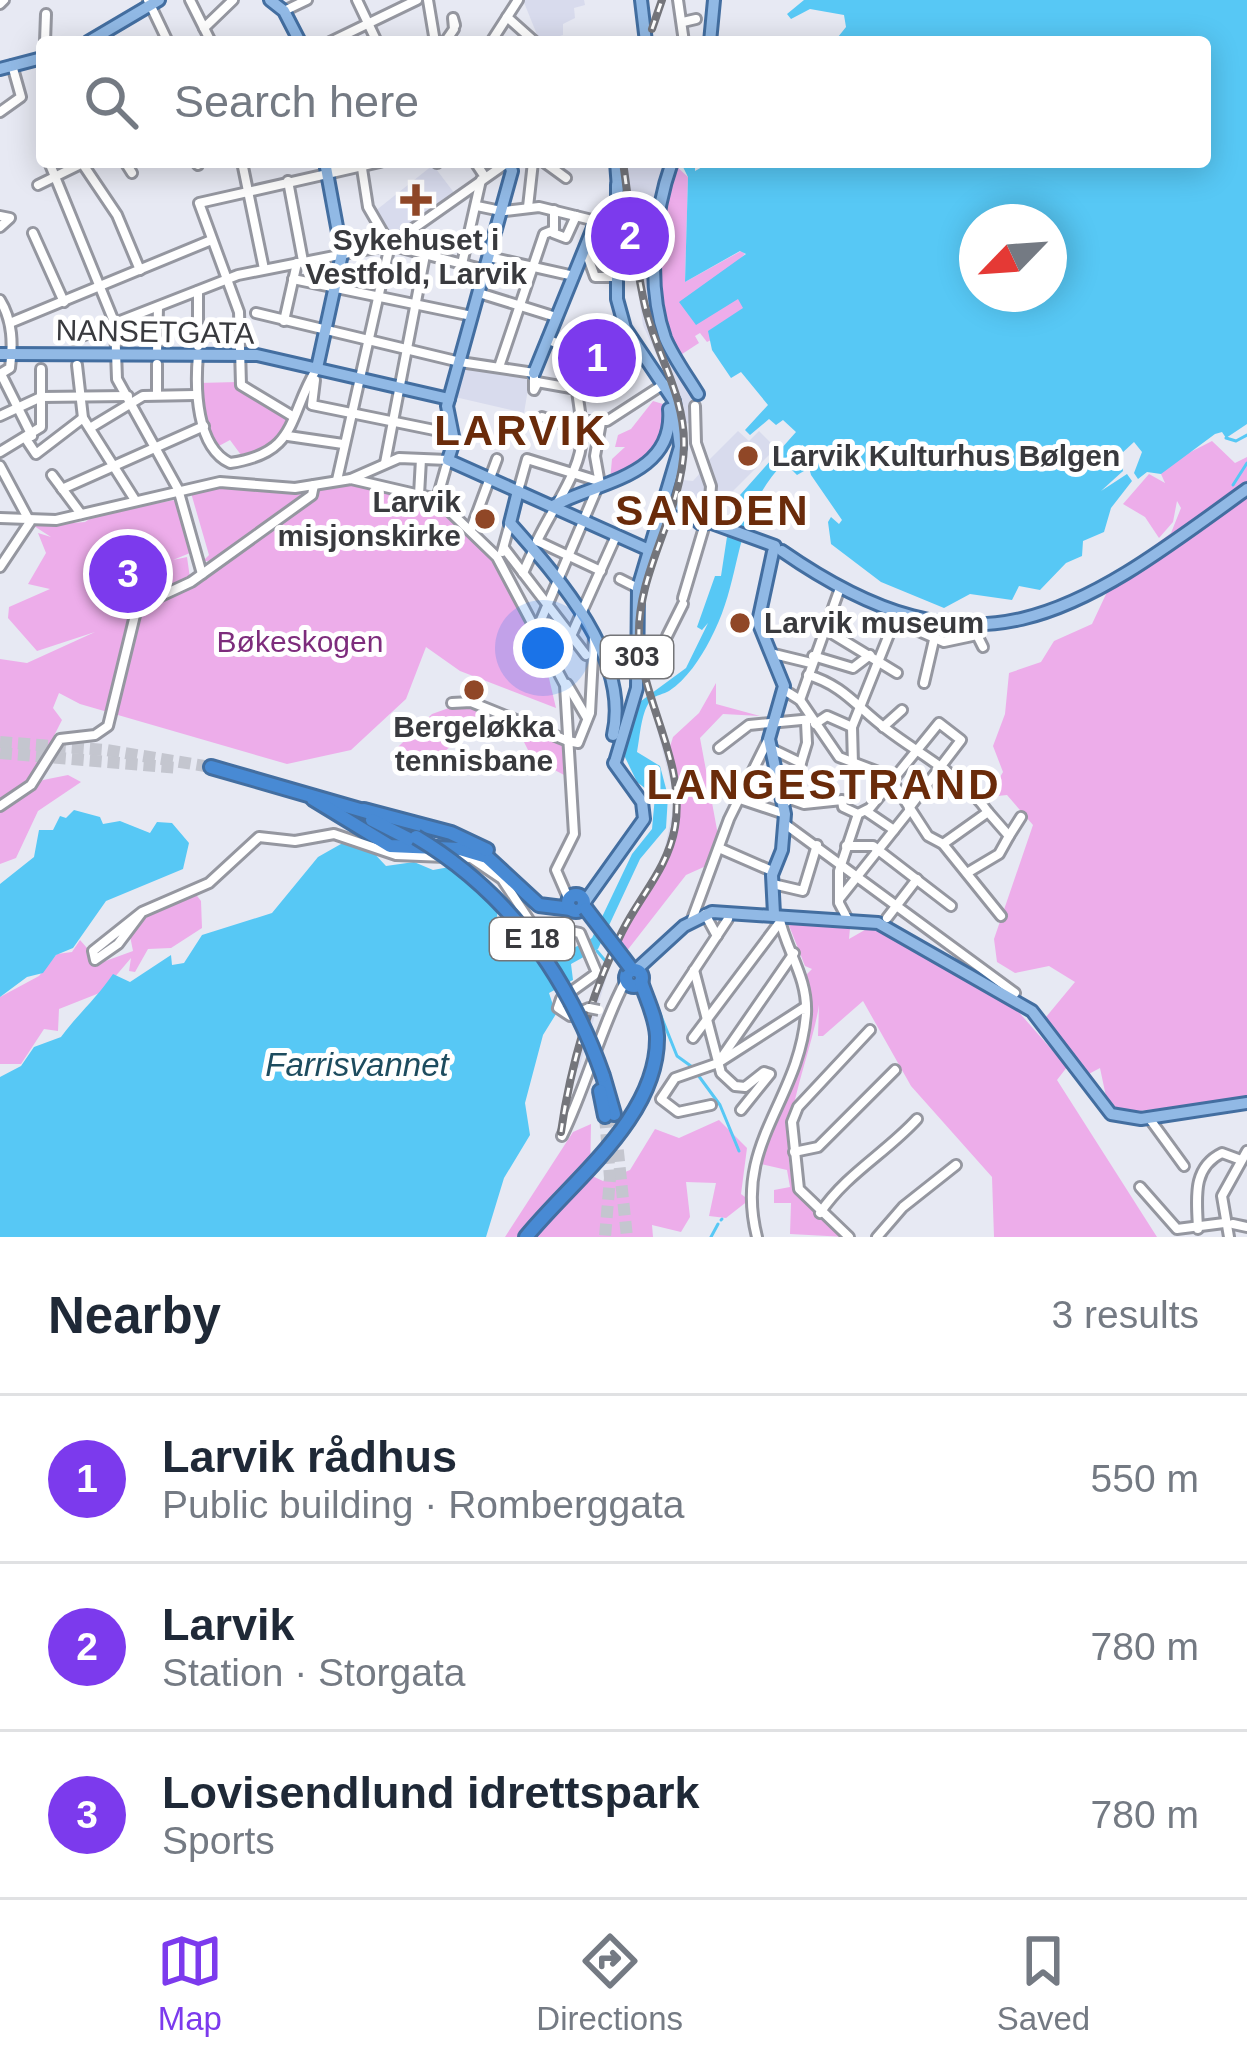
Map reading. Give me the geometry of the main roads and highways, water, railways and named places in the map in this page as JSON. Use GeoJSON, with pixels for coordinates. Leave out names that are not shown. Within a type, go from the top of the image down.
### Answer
{"type":"FeatureCollection","features":[{"type":"Feature","properties":{"kind":"highway","name":"E 18"},"geometry":{"type":"LineString","coordinates":[[415,839],[313,799],[210,770],[468,839],[503,862],[545,904],[580,900]]}},
{"type":"Feature","properties":{"kind":"highway","name":"E 18"},"geometry":{"type":"LineString","coordinates":[[313,799],[390,846],[455,848],[488,856],[539,905],[580,900]]}},
{"type":"Feature","properties":{"kind":"highway","name":"E 18"},"geometry":{"type":"LineString","coordinates":[[364,810],[415,839],[473,884],[536,953],[571,1012],[600,1077],[609,1115]]}},
{"type":"Feature","properties":{"kind":"highway","name":"E 18"},"geometry":{"type":"LineString","coordinates":[[526,1237],[608,1144],[639,1097],[656,1047],[646,997],[580,900]]}},
{"type":"Feature","properties":{"kind":"main road"},"geometry":{"type":"LineString","coordinates":[[271,0],[284,10],[297,36]]}},
{"type":"Feature","properties":{"kind":"main road"},"geometry":{"type":"LineString","coordinates":[[641,0],[645,36]]}},
{"type":"Feature","properties":{"kind":"main road"},"geometry":{"type":"LineString","coordinates":[[712,36],[713,0]]}},
{"type":"Feature","properties":{"kind":"main road"},"geometry":{"type":"LineString","coordinates":[[98,36],[153,2]]}},
{"type":"Feature","properties":{"kind":"main road"},"geometry":{"type":"LineString","coordinates":[[6,67],[36,60]]}},
{"type":"Feature","properties":{"kind":"main road"},"geometry":{"type":"LineString","coordinates":[[317,368],[343,254],[326,168]]}},
{"type":"Feature","properties":{"kind":"main road"},"geometry":{"type":"LineString","coordinates":[[511,168],[449,399],[449,433],[454,442],[448,460],[650,550]]}},
{"type":"Feature","properties":{"kind":"main road"},"geometry":{"type":"LineString","coordinates":[[553,506],[599,487],[656,454],[670,422],[665,384],[626,328],[618,304],[616,168]]}},
{"type":"Feature","properties":{"kind":"main road"},"geometry":{"type":"LineString","coordinates":[[670,168],[657,212],[660,315],[668,345],[696,400]]}},
{"type":"Feature","properties":{"kind":"main road"},"geometry":{"type":"LineString","coordinates":[[536,381],[546,339],[596,221],[616,220]]}},
{"type":"Feature","properties":{"kind":"main road","name":"NANSETGATA"},"geometry":{"type":"LineString","coordinates":[[6,354],[116,354],[158,359],[198,350],[238,353],[449,399]]}},
{"type":"Feature","properties":{"kind":"main road","name":"303"},"geometry":{"type":"LineString","coordinates":[[615,763],[637,688],[638,588],[679,428],[670,398]]}},
{"type":"Feature","properties":{"kind":"main road"},"geometry":{"type":"LineString","coordinates":[[664,501],[743,533],[897,616],[987,627],[1057,610],[1136,569],[1247,489]]}},
{"type":"Feature","properties":{"kind":"main road"},"geometry":{"type":"LineString","coordinates":[[518,491],[510,523],[535,546],[596,635],[618,711],[610,757],[645,816],[580,900]]}},
{"type":"Feature","properties":{"kind":"main road"},"geometry":{"type":"LineString","coordinates":[[775,553],[758,622],[784,690],[770,744],[786,811],[772,878],[778,917]]}},
{"type":"Feature","properties":{"kind":"main road"},"geometry":{"type":"LineString","coordinates":[[631,978],[691,922],[705,916],[848,920],[898,931],[1012,996],[1052,1030],[1103,1108],[1123,1118],[1243,1104]]}},
{"type":"Feature","properties":{"kind":"water","name":"Farrisvannet"},"geometry":{"type":"Polygon","coordinates":[[[804,0],[1247,0],[1247,424],[1226,438],[1222,432],[1215,434],[1161,474],[1147,472],[1138,479],[1134,473],[1142,452],[1134,442],[1121,454],[1123,471],[1101,491],[1127,474],[1132,481],[1111,508],[1104,532],[1083,541],[1082,556],[1066,563],[1040,590],[1019,586],[1012,600],[970,594],[944,608],[881,582],[831,544],[828,522],[831,517],[839,524],[842,520],[811,475],[803,445],[798,448],[804,471],[797,475],[784,462],[754,506],[729,593],[706,647],[682,681],[654,698],[645,710],[637,752],[660,766],[668,796],[666,828],[640,859],[598,949],[571,964],[573,980],[549,993],[556,1014],[543,1035],[525,1103],[530,1135],[504,1178],[486,1237],[0,1237],[0,1077],[21,1066],[34,1047],[61,1037],[113,974],[130,982],[171,955],[172,965],[184,963],[202,935],[272,913],[318,857],[348,840],[371,850],[386,866],[414,862],[433,870],[466,864],[498,889],[497,921],[506,937],[556,944],[561,955],[592,938],[632,854],[652,829],[655,796],[637,782],[622,751],[637,704],[686,668],[708,623],[702,630],[697,627],[715,576],[721,576],[732,504],[796,432],[783,420],[776,425],[769,419],[750,435],[745,430],[768,405],[741,372],[731,378],[712,350],[708,331],[743,308],[738,299],[696,325],[679,302],[746,254],[740,251],[685,282],[688,177],[684,168],[1211,168],[1211,36],[839,36],[846,27],[844,15],[810,9],[791,19],[787,14],[804,0]]]}},
{"type":"Feature","properties":{"kind":"water"},"geometry":{"type":"Polygon","coordinates":[[[74,810],[100,817],[103,824],[120,821],[150,833],[157,822],[172,823],[189,843],[183,869],[106,901],[73,948],[56,955],[43,973],[27,977],[0,997],[0,884],[34,857],[39,830],[53,830],[60,816],[66,818],[74,810]]]}},
{"type":"Feature","properties":{"kind":"waterway"},"geometry":{"type":"LineString","coordinates":[[1226,438],[1236,441],[1247,435]]}},
{"type":"Feature","properties":{"kind":"waterway"},"geometry":{"type":"LineString","coordinates":[[1233,485],[1247,463]]}},
{"type":"Feature","properties":{"kind":"waterway"},"geometry":{"type":"LineString","coordinates":[[597,951],[607,963]]}},
{"type":"Feature","properties":{"kind":"waterway"},"geometry":{"type":"LineString","coordinates":[[653,996],[677,1056],[695,1069]]}},
{"type":"Feature","properties":{"kind":"waterway"},"geometry":{"type":"LineString","coordinates":[[698,1075],[720,1105],[739,1151]]}},
{"type":"Feature","properties":{"kind":"waterway"},"geometry":{"type":"LineString","coordinates":[[711,1237],[718,1224]]}},
{"type":"Feature","properties":{"kind":"tunnel"},"geometry":{"type":"LineString","coordinates":[[0,742],[106,750],[211,767]]}},
{"type":"Feature","properties":{"kind":"tunnel"},"geometry":{"type":"LineString","coordinates":[[0,753],[178,768]]}},
{"type":"Feature","properties":{"kind":"tunnel"},"geometry":{"type":"LineString","coordinates":[[614,1114],[627,1237]]}},
{"type":"Feature","properties":{"kind":"tunnel"},"geometry":{"type":"LineString","coordinates":[[605,1116],[610,1178],[605,1237]]}},
{"type":"Feature","properties":{"kind":"railway"},"geometry":{"type":"LineString","coordinates":[[652,29],[662,0]]}},
{"type":"Feature","properties":{"kind":"railway"},"geometry":{"type":"LineString","coordinates":[[561,1132],[592,1004],[622,932],[666,856],[677,803],[639,640],[644,590],[681,471],[683,427],[645,306],[624,168]]}},
{"type":"Feature","properties":{"kind":"place","name":"Sykehuset i Vestfold, Larvik"},"geometry":{"type":"Point","coordinates":[416,200]}},
{"type":"Feature","properties":{"kind":"place","name":"Larvik"},"geometry":{"type":"Point","coordinates":[630,236]}},
{"type":"Feature","properties":{"kind":"place","name":"Larvik rådhus"},"geometry":{"type":"Point","coordinates":[597,358]}},
{"type":"Feature","properties":{"kind":"place","name":"Larvik Kulturhus Bølgen"},"geometry":{"type":"Point","coordinates":[748,456]}},
{"type":"Feature","properties":{"kind":"place","name":"Larvik misjonskirke"},"geometry":{"type":"Point","coordinates":[485,519]}},
{"type":"Feature","properties":{"kind":"place","name":"Lovisendlund idrettspark"},"geometry":{"type":"Point","coordinates":[128,574]}},
{"type":"Feature","properties":{"kind":"place","name":"Larvik museum"},"geometry":{"type":"Point","coordinates":[740,623]}},
{"type":"Feature","properties":{"kind":"place","name":"Bergeløkka tennisbane"},"geometry":{"type":"Point","coordinates":[474,690]}},
{"type":"Feature","properties":{"kind":"district","name":"LARVIK"},"geometry":{"type":"Point","coordinates":[521,430]}},
{"type":"Feature","properties":{"kind":"district","name":"SANDEN"},"geometry":{"type":"Point","coordinates":[713,510]}},
{"type":"Feature","properties":{"kind":"district","name":"LANGESTRAND"},"geometry":{"type":"Point","coordinates":[824,784]}},
{"type":"Feature","properties":{"kind":"park label","name":"Bøkeskogen"},"geometry":{"type":"Point","coordinates":[300,642]}}]}
